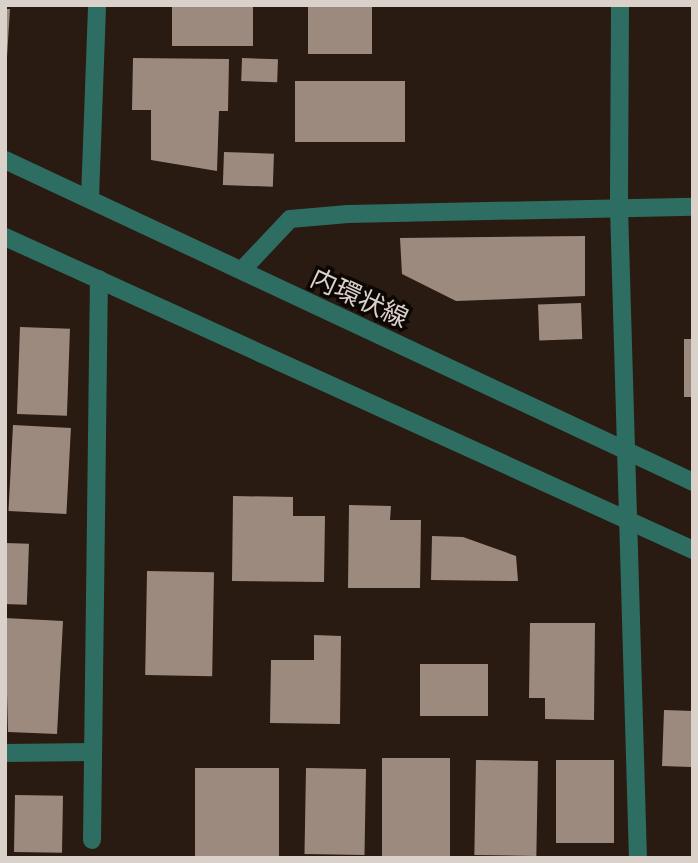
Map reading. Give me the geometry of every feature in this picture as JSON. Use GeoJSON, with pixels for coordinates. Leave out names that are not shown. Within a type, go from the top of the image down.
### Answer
{"type":"FeatureCollection","features":[{"type":"Feature","properties":{"kind":"street"},"geometry":{"type":"LineString","coordinates":[[90,198],[97,5]]}},
{"type":"Feature","properties":{"kind":"street"},"geometry":{"type":"LineString","coordinates":[[620,5],[619,208],[626,453],[631,520],[638,858]]}},
{"type":"Feature","properties":{"kind":"street","name":"内環状線"},"geometry":{"type":"LineString","coordinates":[[5,160],[626,453],[693,482]]}},
{"type":"Feature","properties":{"kind":"street"},"geometry":{"type":"LineString","coordinates":[[242,270],[290,219],[693,207]]}},
{"type":"Feature","properties":{"kind":"street"},"geometry":{"type":"LineString","coordinates":[[5,237],[693,550]]}},
{"type":"Feature","properties":{"kind":"street"},"geometry":{"type":"LineString","coordinates":[[92,840],[99,279]]}},
{"type":"Feature","properties":{"kind":"street"},"geometry":{"type":"LineString","coordinates":[[5,753],[93,752]]}},
{"type":"Feature","properties":{"kind":"building"},"geometry":{"type":"Polygon","coordinates":[[[172,5],[253,5],[253,46],[172,46],[172,5]]]}},
{"type":"Feature","properties":{"kind":"building"},"geometry":{"type":"Polygon","coordinates":[[[308,5],[372,5],[372,54],[308,54],[308,5]]]}},
{"type":"Feature","properties":{"kind":"building"},"geometry":{"type":"Polygon","coordinates":[[[5,9],[10,9],[7,57],[5,57],[5,9]]]}},
{"type":"Feature","properties":{"kind":"building"},"geometry":{"type":"Polygon","coordinates":[[[133,58],[229,59],[228,111],[219,111],[217,171],[151,160],[151,110],[132,110],[133,58]]]}},
{"type":"Feature","properties":{"kind":"building"},"geometry":{"type":"Polygon","coordinates":[[[242,58],[278,59],[277,82],[241,81],[242,58]]]}},
{"type":"Feature","properties":{"kind":"building"},"geometry":{"type":"Polygon","coordinates":[[[295,81],[405,81],[405,142],[295,142],[295,81]]]}},
{"type":"Feature","properties":{"kind":"building"},"geometry":{"type":"Polygon","coordinates":[[[224,152],[274,154],[273,187],[223,185],[224,152]]]}},
{"type":"Feature","properties":{"kind":"building"},"geometry":{"type":"Polygon","coordinates":[[[585,236],[585,296],[456,301],[402,274],[400,238],[585,236]]]}},
{"type":"Feature","properties":{"kind":"building"},"geometry":{"type":"Polygon","coordinates":[[[581,303],[582,339],[539,340],[538,305],[581,303]]]}},
{"type":"Feature","properties":{"kind":"building"},"geometry":{"type":"Polygon","coordinates":[[[20,327],[70,329],[67,416],[17,414],[20,327]]]}},
{"type":"Feature","properties":{"kind":"building"},"geometry":{"type":"Polygon","coordinates":[[[684,339],[693,339],[693,397],[684,397],[684,339]]]}},
{"type":"Feature","properties":{"kind":"building"},"geometry":{"type":"Polygon","coordinates":[[[13,425],[71,428],[66,514],[8,511],[13,425]]]}},
{"type":"Feature","properties":{"kind":"building"},"geometry":{"type":"Polygon","coordinates":[[[233,496],[293,497],[293,516],[325,516],[324,582],[232,581],[233,496]]]}},
{"type":"Feature","properties":{"kind":"building"},"geometry":{"type":"Polygon","coordinates":[[[349,505],[391,506],[390,520],[421,520],[420,588],[348,588],[349,505]]]}},
{"type":"Feature","properties":{"kind":"building"},"geometry":{"type":"Polygon","coordinates":[[[432,536],[463,537],[516,556],[518,581],[431,580],[432,536]]]}},
{"type":"Feature","properties":{"kind":"building"},"geometry":{"type":"Polygon","coordinates":[[[5,543],[29,544],[27,605],[5,604],[5,543]]]}},
{"type":"Feature","properties":{"kind":"building"},"geometry":{"type":"Polygon","coordinates":[[[147,571],[214,572],[212,676],[145,675],[147,571]]]}},
{"type":"Feature","properties":{"kind":"building"},"geometry":{"type":"Polygon","coordinates":[[[5,618],[63,621],[57,734],[8,732],[5,618]]]}},
{"type":"Feature","properties":{"kind":"building"},"geometry":{"type":"Polygon","coordinates":[[[530,623],[595,623],[594,720],[545,719],[545,698],[529,698],[530,623]]]}},
{"type":"Feature","properties":{"kind":"building"},"geometry":{"type":"Polygon","coordinates":[[[314,635],[341,636],[340,724],[270,723],[271,660],[314,660],[314,635]]]}},
{"type":"Feature","properties":{"kind":"building"},"geometry":{"type":"Polygon","coordinates":[[[420,664],[488,664],[488,716],[420,716],[420,664]]]}},
{"type":"Feature","properties":{"kind":"building"},"geometry":{"type":"Polygon","coordinates":[[[664,710],[693,711],[691,767],[662,766],[664,710]]]}},
{"type":"Feature","properties":{"kind":"building"},"geometry":{"type":"Polygon","coordinates":[[[382,758],[450,758],[450,856],[382,856],[382,758]]]}},
{"type":"Feature","properties":{"kind":"building"},"geometry":{"type":"Polygon","coordinates":[[[476,760],[538,761],[536,856],[474,855],[476,760]]]}},
{"type":"Feature","properties":{"kind":"building"},"geometry":{"type":"Polygon","coordinates":[[[556,760],[614,760],[614,843],[556,843],[556,760]]]}},
{"type":"Feature","properties":{"kind":"building"},"geometry":{"type":"Polygon","coordinates":[[[195,768],[279,768],[279,857],[195,857],[195,768]]]}},
{"type":"Feature","properties":{"kind":"building"},"geometry":{"type":"Polygon","coordinates":[[[306,768],[366,769],[364,855],[304,854],[306,768]]]}},
{"type":"Feature","properties":{"kind":"building"},"geometry":{"type":"Polygon","coordinates":[[[15,795],[63,796],[62,853],[14,852],[15,795]]]}}]}
